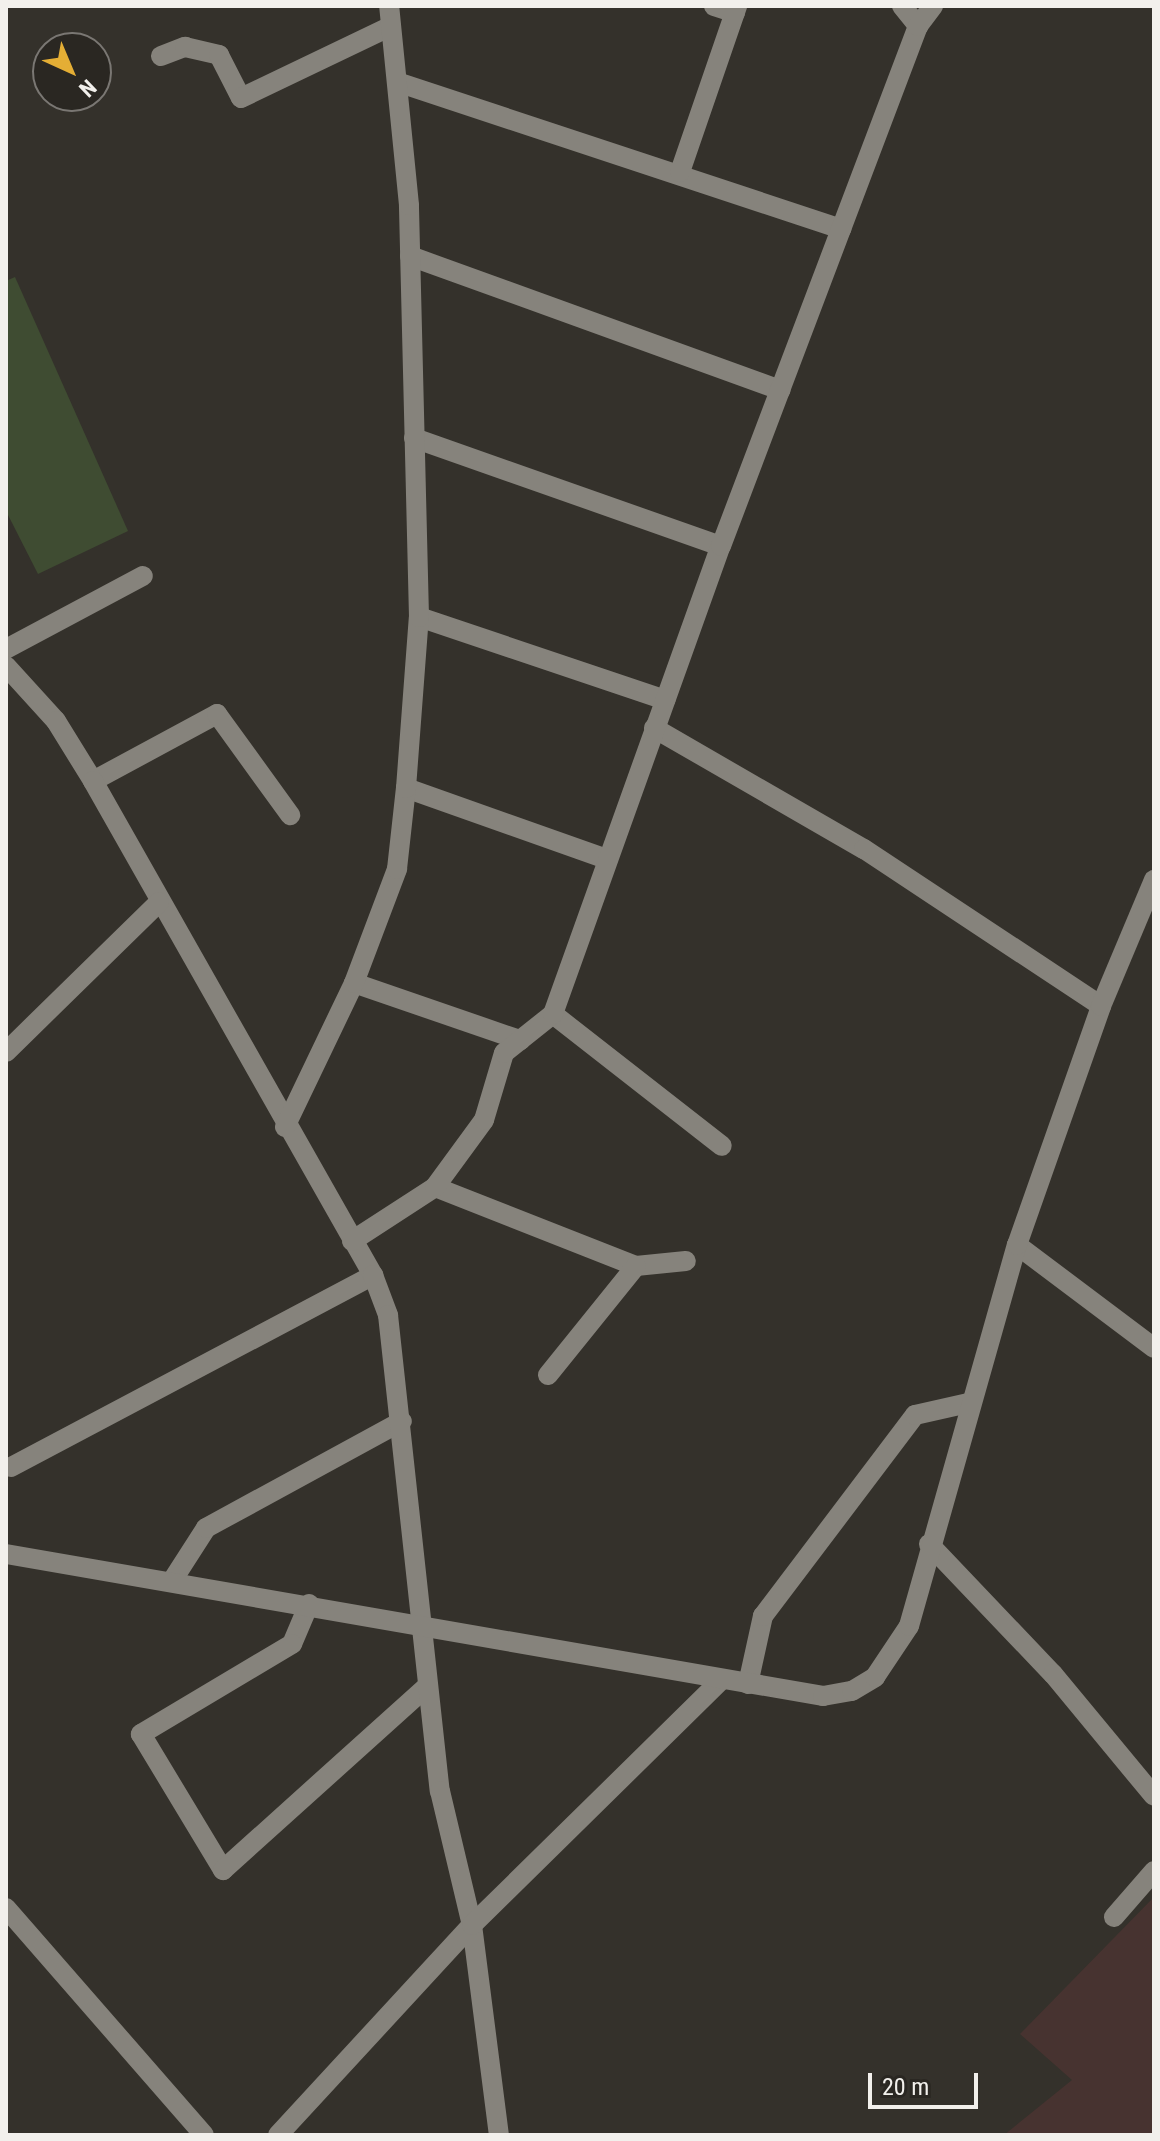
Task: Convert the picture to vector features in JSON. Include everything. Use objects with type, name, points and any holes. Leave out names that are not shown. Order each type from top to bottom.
[{"type":"street","points":[[680,172],[736,10],[714,6]]},
{"type":"street","points":[[902,6],[918,26]]},
{"type":"street","points":[[352,1241],[435,1187],[484,1120],[504,1053],[553,1014],[606,859],[721,546],[918,26],[933,6]]},
{"type":"street","points":[[161,56],[185,47],[219,55],[241,98],[390,16],[410,256],[419,617],[406,788],[397,869],[354,983],[285,1127]]},
{"type":"street","points":[[397,82],[680,172],[841,229]]},
{"type":"street","points":[[410,256],[781,390]]},
{"type":"street","points":[[414,438],[721,546]]},
{"type":"street","points":[[6,649],[143,576]]},
{"type":"street","points":[[419,617],[665,700]]},
{"type":"street","points":[[10,680],[56,721],[93,781],[285,1127],[373,1275],[388,1315],[402,1421],[426,1687],[440,1791],[472,1925],[499,2135]]},
{"type":"street","points":[[93,781],[217,714],[290,815]]},
{"type":"street","points":[[654,728],[864,849],[1101,1006]]},
{"type":"street","points":[[406,788],[606,859]]},
{"type":"street","points":[[6,1554],[309,1604],[748,1684],[823,1696],[852,1691],[875,1677],[909,1626],[929,1544],[1017,1245],[1101,1006],[1154,880]]},
{"type":"street","points":[[6,1052],[159,902]]},
{"type":"street","points":[[354,983],[520,1040]]},
{"type":"street","points":[[553,1014],[722,1146]]},
{"type":"street","points":[[435,1187],[636,1266],[686,1261]]},
{"type":"street","points":[[1017,1245],[1154,1348]]},
{"type":"street","points":[[548,1375],[636,1266]]},
{"type":"street","points":[[11,1467],[373,1275]]},
{"type":"street","points":[[748,1684],[763,1616],[915,1415],[972,1402]]},
{"type":"street","points":[[172,1581],[206,1528],[402,1421]]},
{"type":"street","points":[[929,1544],[1053,1674],[1154,1796]]},
{"type":"street","points":[[309,1604],[292,1644],[141,1734],[223,1870],[426,1687]]},
{"type":"street","points":[[278,2135],[472,1925],[722,1679]]},
{"type":"street","points":[[1114,1917],[1154,1871]]},
{"type":"street","points":[[6,1908],[204,2135]]},
{"type":"shaded area","points":[[1154,1897],[1154,2135],[1004,2135],[1072,2080],[1020,2034]]},
{"type":"green space","points":[[15,277],[128,531],[38,574],[6,511],[6,281]]}]
